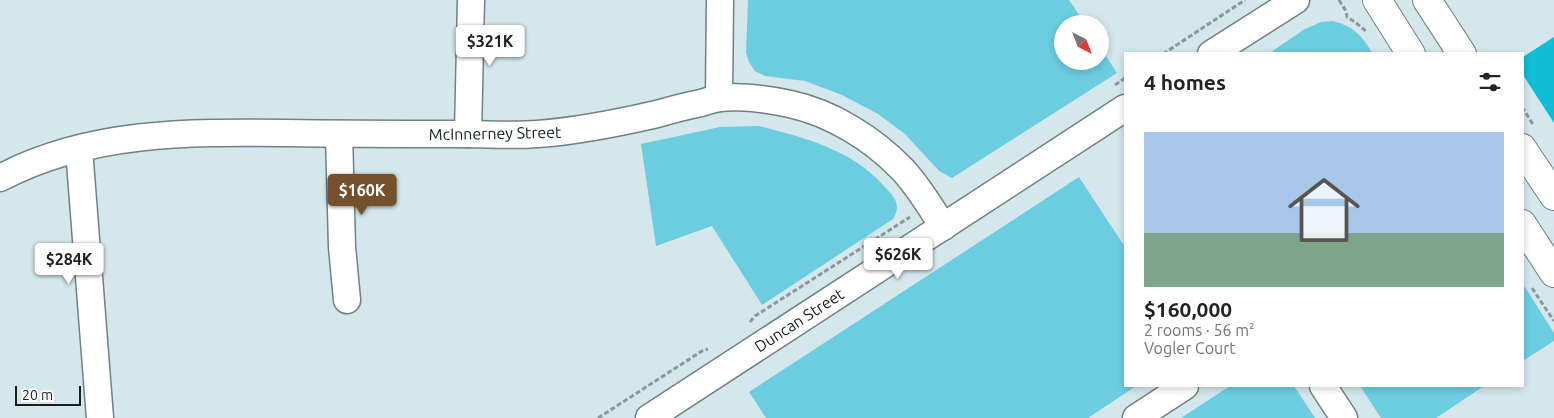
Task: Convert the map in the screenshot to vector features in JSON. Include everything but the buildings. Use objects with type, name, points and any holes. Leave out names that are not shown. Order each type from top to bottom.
[{"type":"main road","points":[[1377,0],[1410,52]]},
{"type":"main road","points":[[1427,0],[1461,52]]},
{"type":"main road","points":[[1524,151],[1554,196]]},
{"type":"main road","points":[[1524,227],[1554,273]]},
{"type":"street","points":[[468,134],[470,0]]},
{"type":"street","points":[[719,98],[720,0]]},
{"type":"street","points":[[1214,52],[1296,0]]},
{"type":"street","name":"McInnerney Street","points":[[0,178],[37,161],[79,149],[149,136],[192,133],[534,134],[584,129],[632,120],[719,98],[758,99],[793,105],[825,116],[855,132],[881,150],[904,171],[926,199],[943,227]]},
{"type":"street","name":"Duncan Street","points":[[649,418],[1124,109]]},
{"type":"street","points":[[339,134],[342,247],[347,300]]},
{"type":"street","points":[[79,149],[100,418]]},
{"type":"street","points":[[1136,418],[1183,387]]},
{"type":"street","points":[[1325,387],[1344,418]]},
{"type":"path","points":[[1166,52],[1245,0]]},
{"type":"path","points":[[1339,0],[1346,11],[1347,17],[1366,31],[1371,39]]},
{"type":"path","points":[[1528,281],[1554,321]]},
{"type":"shaded area","points":[[748,0],[1069,0],[1079,15],[1054,15],[1054,70],[1109,70],[1109,61],[1117,73],[952,178],[939,171],[905,134],[878,114],[842,95],[805,81],[765,76],[755,71],[746,53]]},
{"type":"shaded area","points":[[1333,21],[1347,26],[1357,33],[1372,52],[1271,52],[1305,29],[1321,22]]},
{"type":"shaded area","points":[[1554,37],[1554,123],[1524,77],[1524,56]]},
{"type":"shaded area","points":[[759,126],[793,135],[842,154],[871,173],[891,194],[897,205],[896,214],[893,219],[762,305],[712,226],[656,246],[641,144],[720,127]]},
{"type":"shaded area","points":[[1079,177],[1124,245],[1124,387],[1134,387],[1088,418],[766,418],[749,392]]},
{"type":"shaded area","points":[[1524,286],[1554,333],[1554,341],[1524,360]]},
{"type":"shaded area","points":[[1228,387],[1295,387],[1315,418],[1181,418]]},
{"type":"shaded area","points":[[1361,387],[1482,387],[1436,418],[1381,418]]}]
